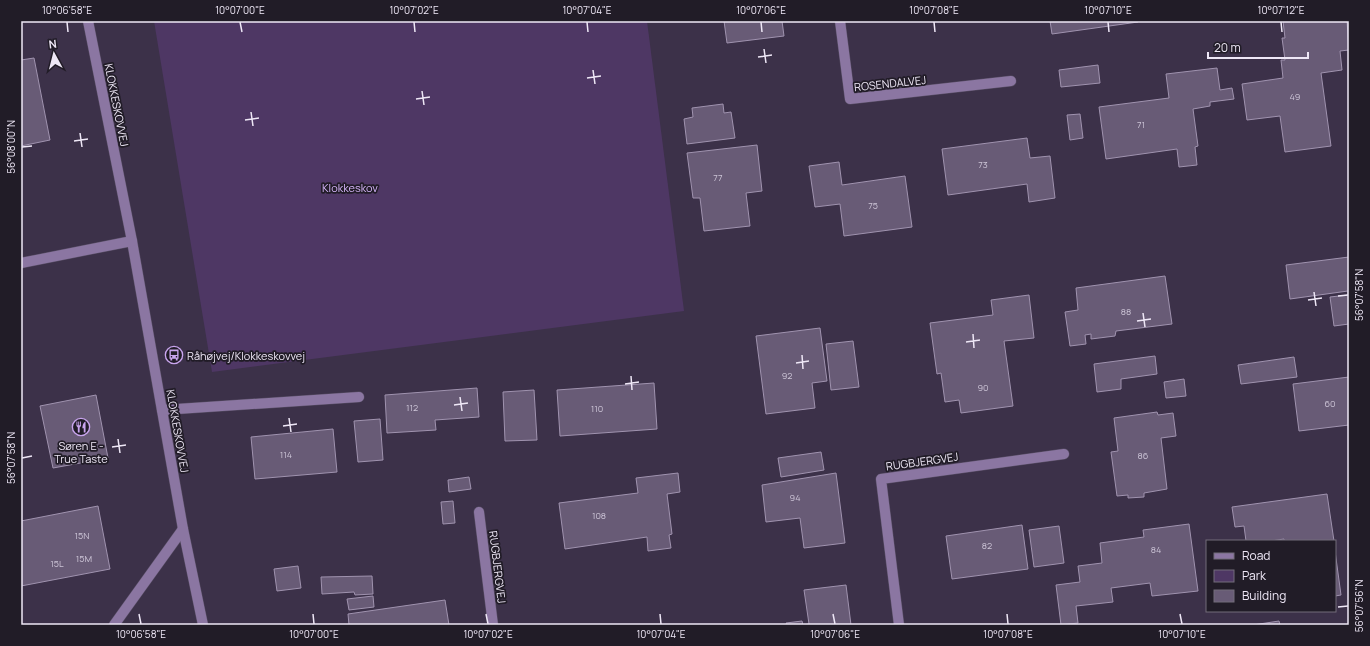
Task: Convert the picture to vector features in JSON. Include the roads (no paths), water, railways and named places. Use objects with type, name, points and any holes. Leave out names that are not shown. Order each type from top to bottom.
[{"type":"street","name":"KLOKKESKOVVEJ","points":[[88,21],[132,241],[183,529],[203,625]]},
{"type":"street","name":"ROSENDALVEJ","points":[[840,21],[850,99],[1011,81]]},
{"type":"street","points":[[21,263],[132,241]]},
{"type":"street","points":[[162,410],[359,397]]},
{"type":"street","name":"RUGBJERGVEJ","points":[[899,625],[881,479],[1064,454]]},
{"type":"street","name":"RUGBJERGVEJ","points":[[479,512],[494,625]]},
{"type":"street","points":[[114,625],[183,529]]},
{"type":"place","name":"Råhøjvej/Klokkeskovvej","points":[[174,355]]},
{"type":"place","name":"Søren E - True Taste","points":[[81,427]]},
{"type":"park label","name":"Klokkeskov","points":[[350,187]]}]
